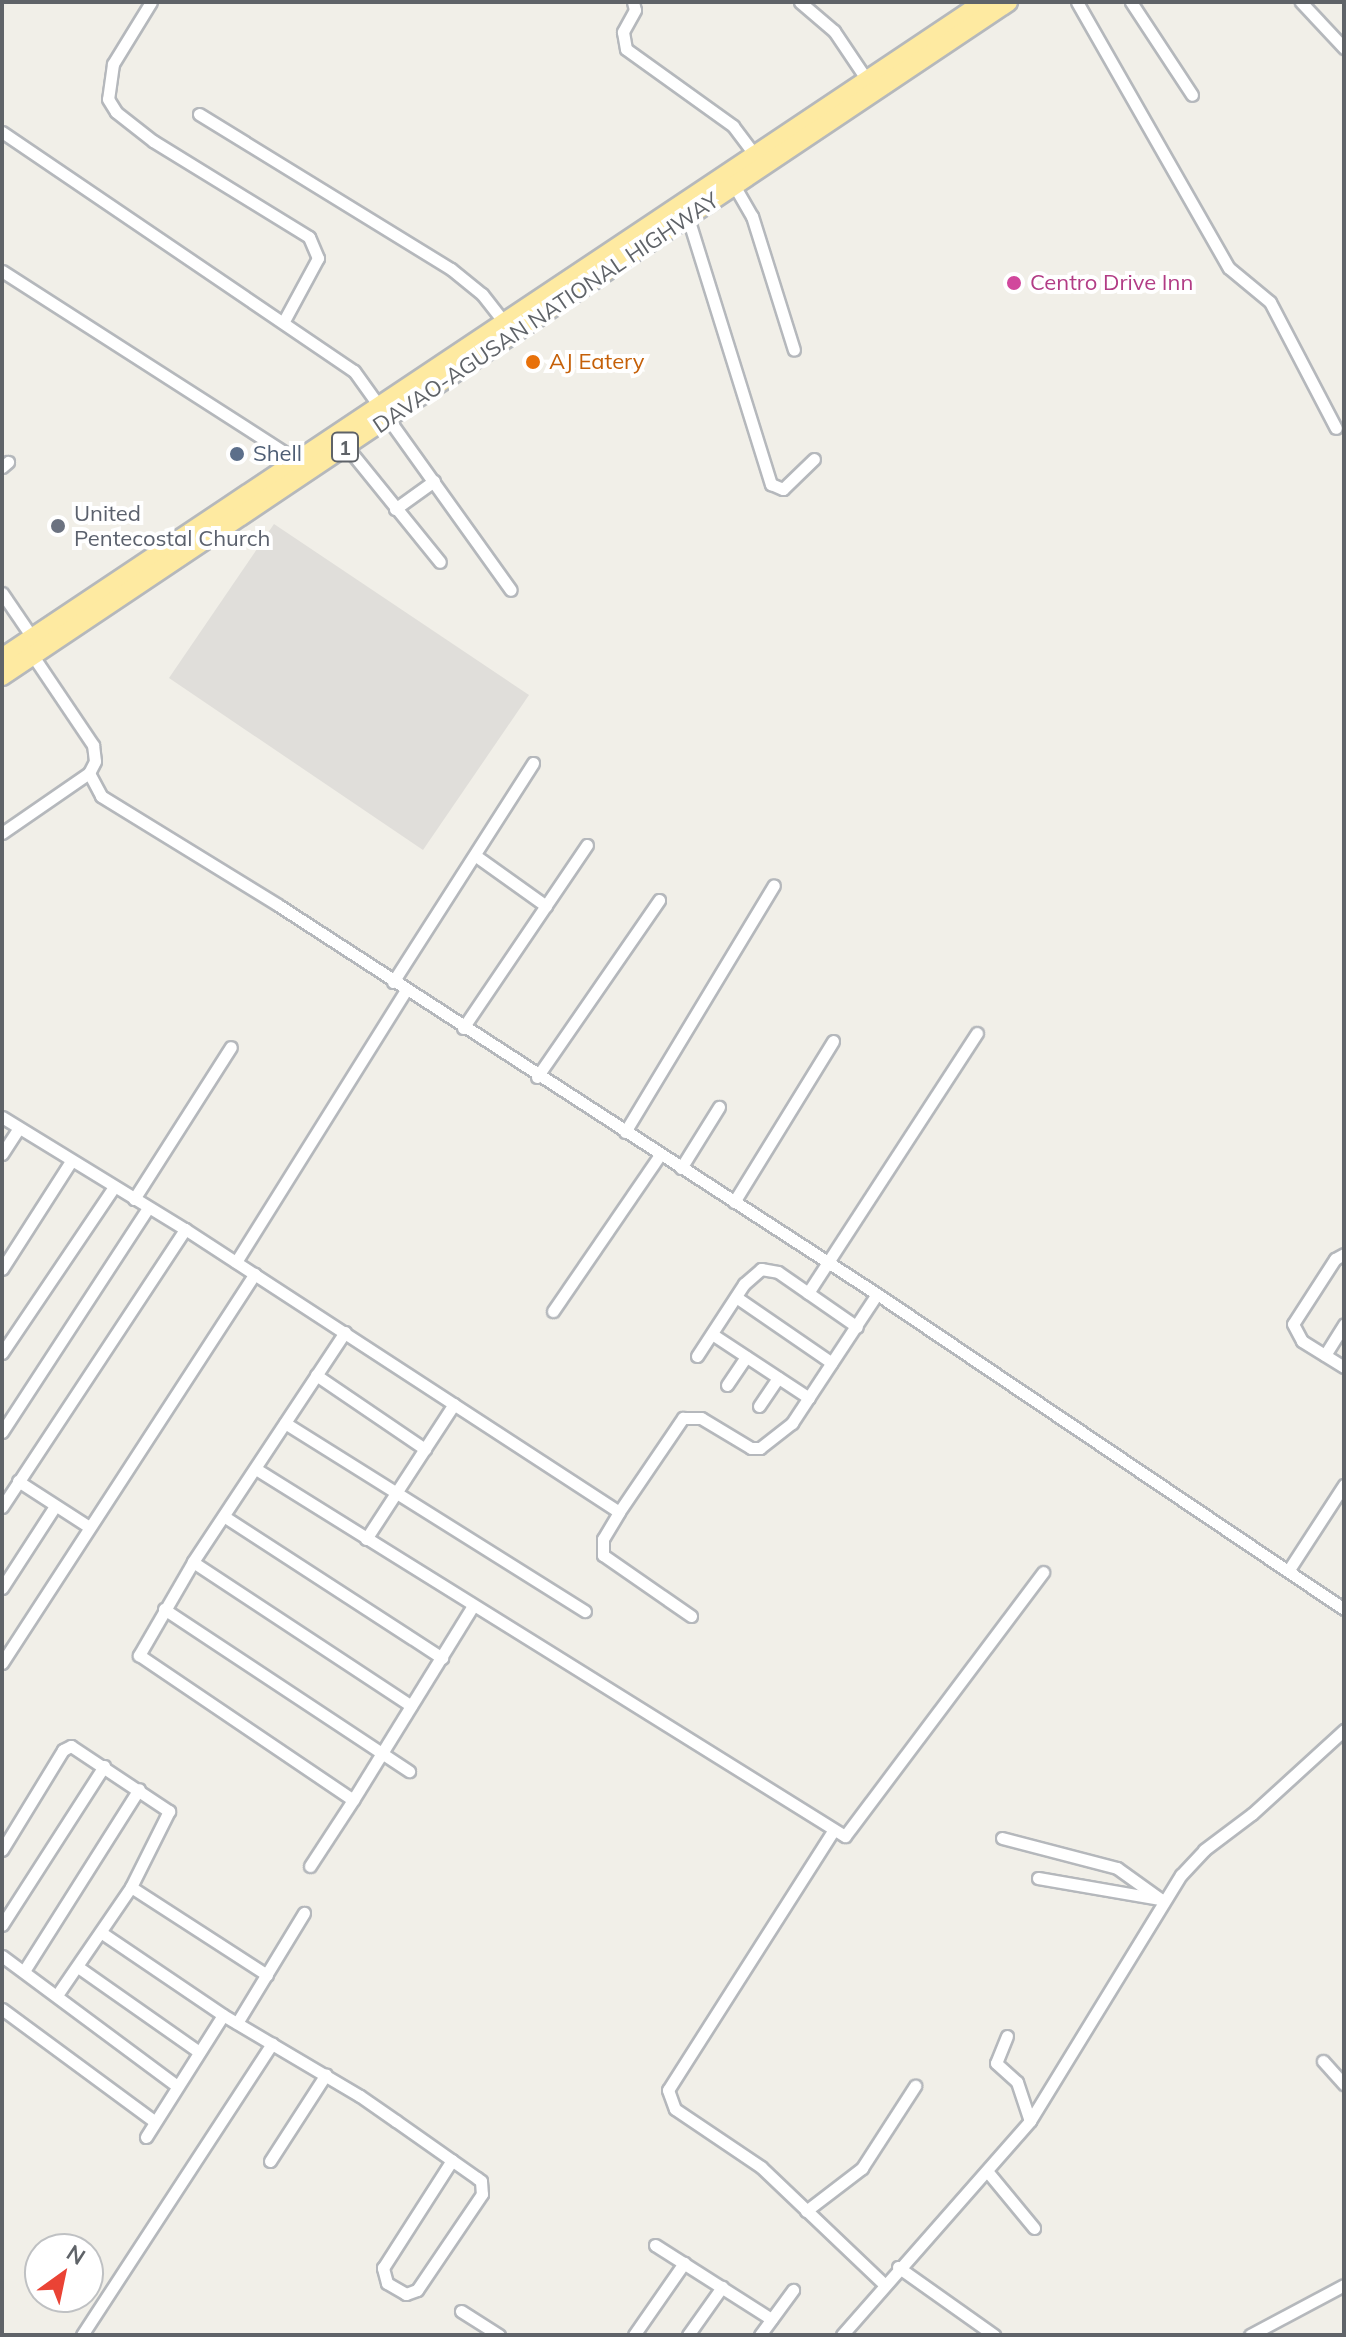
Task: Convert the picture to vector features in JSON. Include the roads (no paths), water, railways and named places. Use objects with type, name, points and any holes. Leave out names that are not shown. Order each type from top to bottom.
[{"type":"highway","name":"DAVAO-AGUSAN NATIONAL HIGHWAY","points":[[871,86],[984,2]]},
{"type":"highway","name":"DAVAO-AGUSAN NATIONAL HIGHWAY","points":[[2,658],[30,645],[303,466],[871,86],[1008,2]]},
{"type":"highway","name":"DAVAO-AGUSAN NATIONAL HIGHWAY","points":[[303,466],[346,446],[384,411],[504,322],[546,303],[735,187],[759,161]]},
{"type":"highway","name":"DAVAO-AGUSAN NATIONAL HIGHWAY","points":[[2,676],[30,645]]},
{"type":"street","points":[[151,2],[113,64],[108,99],[153,141],[309,237],[318,258],[284,321]]},
{"type":"street","points":[[633,2],[635,10],[623,32],[626,49],[733,126],[759,161]]},
{"type":"street","points":[[800,2],[834,31],[871,86]]},
{"type":"street","points":[[1077,2],[1229,268],[1270,302],[1336,428]]},
{"type":"street","points":[[1131,2],[1192,95]]},
{"type":"street","points":[[1301,2],[1344,48]]},
{"type":"street","points":[[199,114],[451,269],[482,294],[504,322]]},
{"type":"street","points":[[2,132],[354,371],[511,590]]},
{"type":"street","points":[[735,187],[760,238],[794,350]]},
{"type":"street","points":[[688,218],[771,484],[783,489],[814,459]]},
{"type":"street","points":[[2,271],[303,466]]},
{"type":"street","points":[[346,446],[440,562]]},
{"type":"street","points":[[395,509],[434,481]]},
{"type":"street","points":[[2,593],[30,645],[93,745],[95,761],[89,773],[2,833]]},
{"type":"street","points":[[393,982],[533,763]]},
{"type":"street","points":[[89,773],[101,796],[877,1294],[1290,1568],[1344,1609]]},
{"type":"street","points":[[463,1028],[587,845]]},
{"type":"street","points":[[476,856],[546,906]]},
{"type":"street","points":[[625,1132],[774,885]]},
{"type":"street","points":[[537,1077],[659,900]]},
{"type":"street","points":[[236,1262],[406,990]]},
{"type":"street","points":[[808,1293],[977,1033]]},
{"type":"street","points":[[734,1202],[833,1041]]},
{"type":"street","points":[[134,1199],[231,1047]]},
{"type":"street","points":[[681,1168],[719,1107]]},
{"type":"street","points":[[2,1117],[185,1229],[619,1512]]},
{"type":"street","points":[[2,1154],[19,1128]]},
{"type":"street","points":[[553,1311],[660,1155]]},
{"type":"street","points":[[2,1269],[71,1161]]},
{"type":"street","points":[[2,1353],[114,1187]]},
{"type":"street","points":[[2,1432],[148,1208]]},
{"type":"street","points":[[2,1507],[185,1229]]},
{"type":"street","points":[[1344,1254],[1335,1259],[1293,1324],[1295,1335],[1344,1367]]},
{"type":"street","points":[[697,1356],[736,1297],[761,1269],[778,1272],[857,1327]]},
{"type":"street","points":[[2,1663],[255,1274]]},
{"type":"street","points":[[691,1616],[603,1555],[603,1539],[683,1418],[701,1418],[751,1448],[760,1448],[792,1423],[877,1294]]},
{"type":"street","points":[[736,1297],[832,1363]]},
{"type":"street","points":[[1325,1355],[1344,1325]]},
{"type":"street","points":[[345,1332],[193,1562],[139,1650],[143,1661],[353,1800]]},
{"type":"street","points":[[712,1334],[809,1398]]},
{"type":"street","points":[[727,1385],[746,1357]]},
{"type":"street","points":[[316,1375],[425,1449]]},
{"type":"street","points":[[759,1406],[778,1378]]},
{"type":"street","points":[[366,1539],[454,1404]]},
{"type":"street","points":[[285,1423],[585,1611]]},
{"type":"street","points":[[256,1469],[845,1836],[852,1833],[1043,1572]]},
{"type":"street","points":[[2,1483],[16,1486],[89,1527]]},
{"type":"street","points":[[1290,1568],[1344,1485]]},
{"type":"street","points":[[2,1588],[55,1506]]},
{"type":"street","points":[[225,1517],[442,1658]]},
{"type":"street","points":[[193,1562],[411,1706]]},
{"type":"street","points":[[310,1866],[473,1606]]},
{"type":"street","points":[[164,1609],[409,1771]]},
{"type":"street","points":[[842,2335],[898,2267],[1030,2121],[1162,1900],[1204,1850],[1264,1804],[1344,1730]]},
{"type":"street","points":[[2,1850],[63,1750],[77,1748],[166,1807],[170,1816],[102,1933],[57,1995]]},
{"type":"street","points":[[2,1925],[104,1766]]},
{"type":"street","points":[[24,1971],[139,1789]]},
{"type":"street","points":[[833,1831],[668,2090],[675,2109],[761,2167],[884,2284]]},
{"type":"street","points":[[1002,1838],[1117,1868],[1162,1900]]},
{"type":"street","points":[[1038,1878],[1162,1900]]},
{"type":"street","points":[[131,1887],[267,1975]]},
{"type":"street","points":[[237,2023],[304,1913]]},
{"type":"street","points":[[102,1933],[223,2015],[326,2074],[452,2160],[481,2181],[483,2190],[417,2290],[406,2294],[387,2283],[383,2268],[452,2160]]},
{"type":"street","points":[[2,1956],[177,2086]]},
{"type":"street","points":[[78,1967],[199,2052]]},
{"type":"street","points":[[2,2009],[155,2122]]},
{"type":"street","points":[[146,2137],[223,2015]]},
{"type":"street","points":[[1007,2036],[996,2063],[1017,2082],[1030,2121]]},
{"type":"street","points":[[82,2335],[272,2044]]},
{"type":"street","points":[[1323,2061],[1344,2084]]},
{"type":"street","points":[[270,2161],[326,2074]]},
{"type":"street","points":[[806,2211],[862,2168],[915,2086]]},
{"type":"street","points":[[987,2171],[1034,2228]]},
{"type":"street","points":[[655,2245],[771,2319]]},
{"type":"street","points":[[634,2335],[684,2263]]},
{"type":"street","points":[[898,2267],[994,2335]]},
{"type":"street","points":[[1250,2335],[1344,2285]]},
{"type":"street","points":[[688,2335],[722,2287]]},
{"type":"street","points":[[760,2335],[793,2290]]},
{"type":"street","points":[[461,2311],[499,2335]]},
{"type":"place","name":"Centro Drive Inn","points":[[1014,283]]},
{"type":"place","name":"AJ Eatery","points":[[533,362]]},
{"type":"place","name":"Shell","points":[[237,454]]},
{"type":"place","name":"United Pentecostal Church","points":[[58,526]]}]
